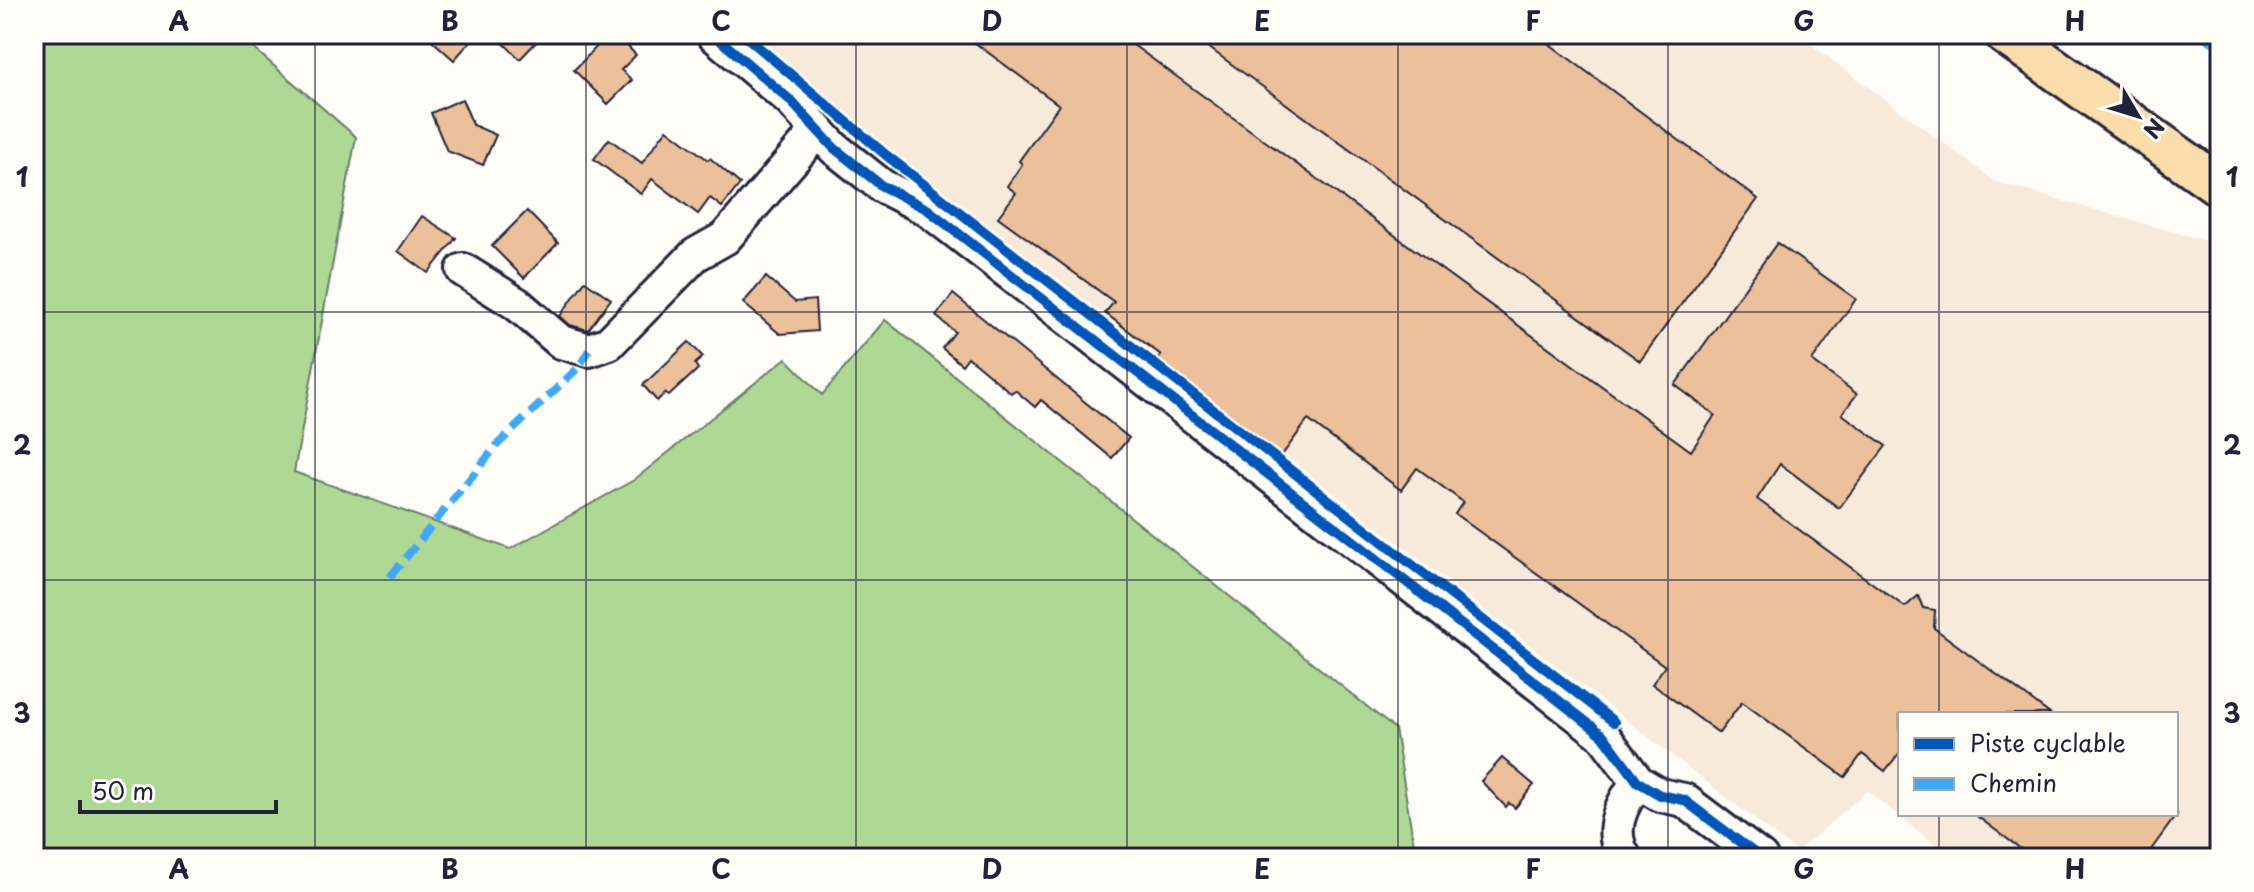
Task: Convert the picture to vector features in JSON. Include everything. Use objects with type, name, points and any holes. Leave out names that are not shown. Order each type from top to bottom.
[{"type":"main road","points":[[2005,34],[2220,186]]},
{"type":"street","points":[[713,34],[790,100],[862,170],[939,218],[1603,735],[1638,782],[1660,795],[1684,800],[1761,858]]},
{"type":"street","points":[[463,270],[517,304],[561,342],[589,350],[609,343],[695,255],[725,238],[818,130]]},
{"type":"street","points":[[1625,858],[1617,847],[1617,825],[1621,808],[1638,782]]},
{"type":"shaded area","points":[[755,34],[1797,34],[1996,182],[2220,245],[2220,855],[2217,858],[1952,858],[1899,816],[2178,816],[2178,712],[1898,712],[1898,815],[1867,791],[1797,852],[835,106]]},
{"type":"green space","points":[[34,34],[237,34],[356,137],[294,472],[510,549],[634,480],[786,358],[822,395],[885,320],[1395,729],[1416,858],[34,858]]},
{"type":"building","points":[[425,34],[477,34],[454,60]]},
{"type":"building","points":[[494,34],[544,34],[520,59]]},
{"type":"building","points":[[609,34],[616,34],[636,55],[621,70],[632,80],[608,104],[574,70]]},
{"type":"building","points":[[963,34],[1118,34],[1691,451],[1715,415],[1675,385],[1777,243],[1856,299],[1812,361],[1857,394],[1842,414],[1886,446],[1839,508],[1780,464],[1757,499],[1905,607],[1918,596],[1923,608],[1935,610],[1934,628],[2047,712],[1898,712],[1898,755],[1885,771],[1862,754],[1845,777],[1742,702],[1719,733],[1652,684],[1665,666],[1455,514],[1463,502],[1417,468],[1401,490],[1308,420],[1279,459],[1156,363],[1161,355],[1105,313],[1114,302],[998,217],[1016,193],[1007,186],[1022,164],[1019,161],[1059,105]]},
{"type":"building","points":[[1190,34],[1536,34],[1758,199],[1640,361]]},
{"type":"building","points":[[462,99],[473,125],[496,135],[483,165],[447,151],[431,113]]},
{"type":"building","points":[[667,129],[708,160],[710,158],[740,184],[722,207],[710,198],[698,214],[652,179],[641,194],[594,159],[609,139],[642,163]]},
{"type":"building","points":[[527,211],[558,243],[524,278],[492,246]]},
{"type":"building","points":[[422,216],[456,238],[428,273],[398,251]]},
{"type":"building","points":[[766,277],[795,302],[815,300],[817,331],[780,334],[743,303]]},
{"type":"building","points":[[585,281],[611,299],[588,330],[570,325],[560,316]]},
{"type":"building","points":[[953,294],[1129,438],[1112,458],[1041,400],[1035,407],[1015,390],[1011,393],[968,357],[962,365],[942,348],[955,332],[936,316]]},
{"type":"building","points":[[689,342],[703,357],[695,364],[698,369],[669,396],[665,393],[657,401],[643,385]]},
{"type":"building","points":[[1502,758],[1534,785],[1515,808],[1509,803],[1506,807],[1481,781]]},
{"type":"building","points":[[1977,816],[2176,816],[2145,858],[2033,858]]},
{"type":"marked path","points":[[2200,34],[2220,47]]},
{"type":"marked path","points":[[390,577],[498,444],[579,367],[589,350]]},
{"type":"cycle path","points":[[713,34],[790,100],[834,148],[882,186],[927,209],[1603,735],[1638,782],[1660,795],[1684,800],[1761,858]]},
{"type":"cycle path","points":[[743,34],[886,155],[1614,722]]}]
